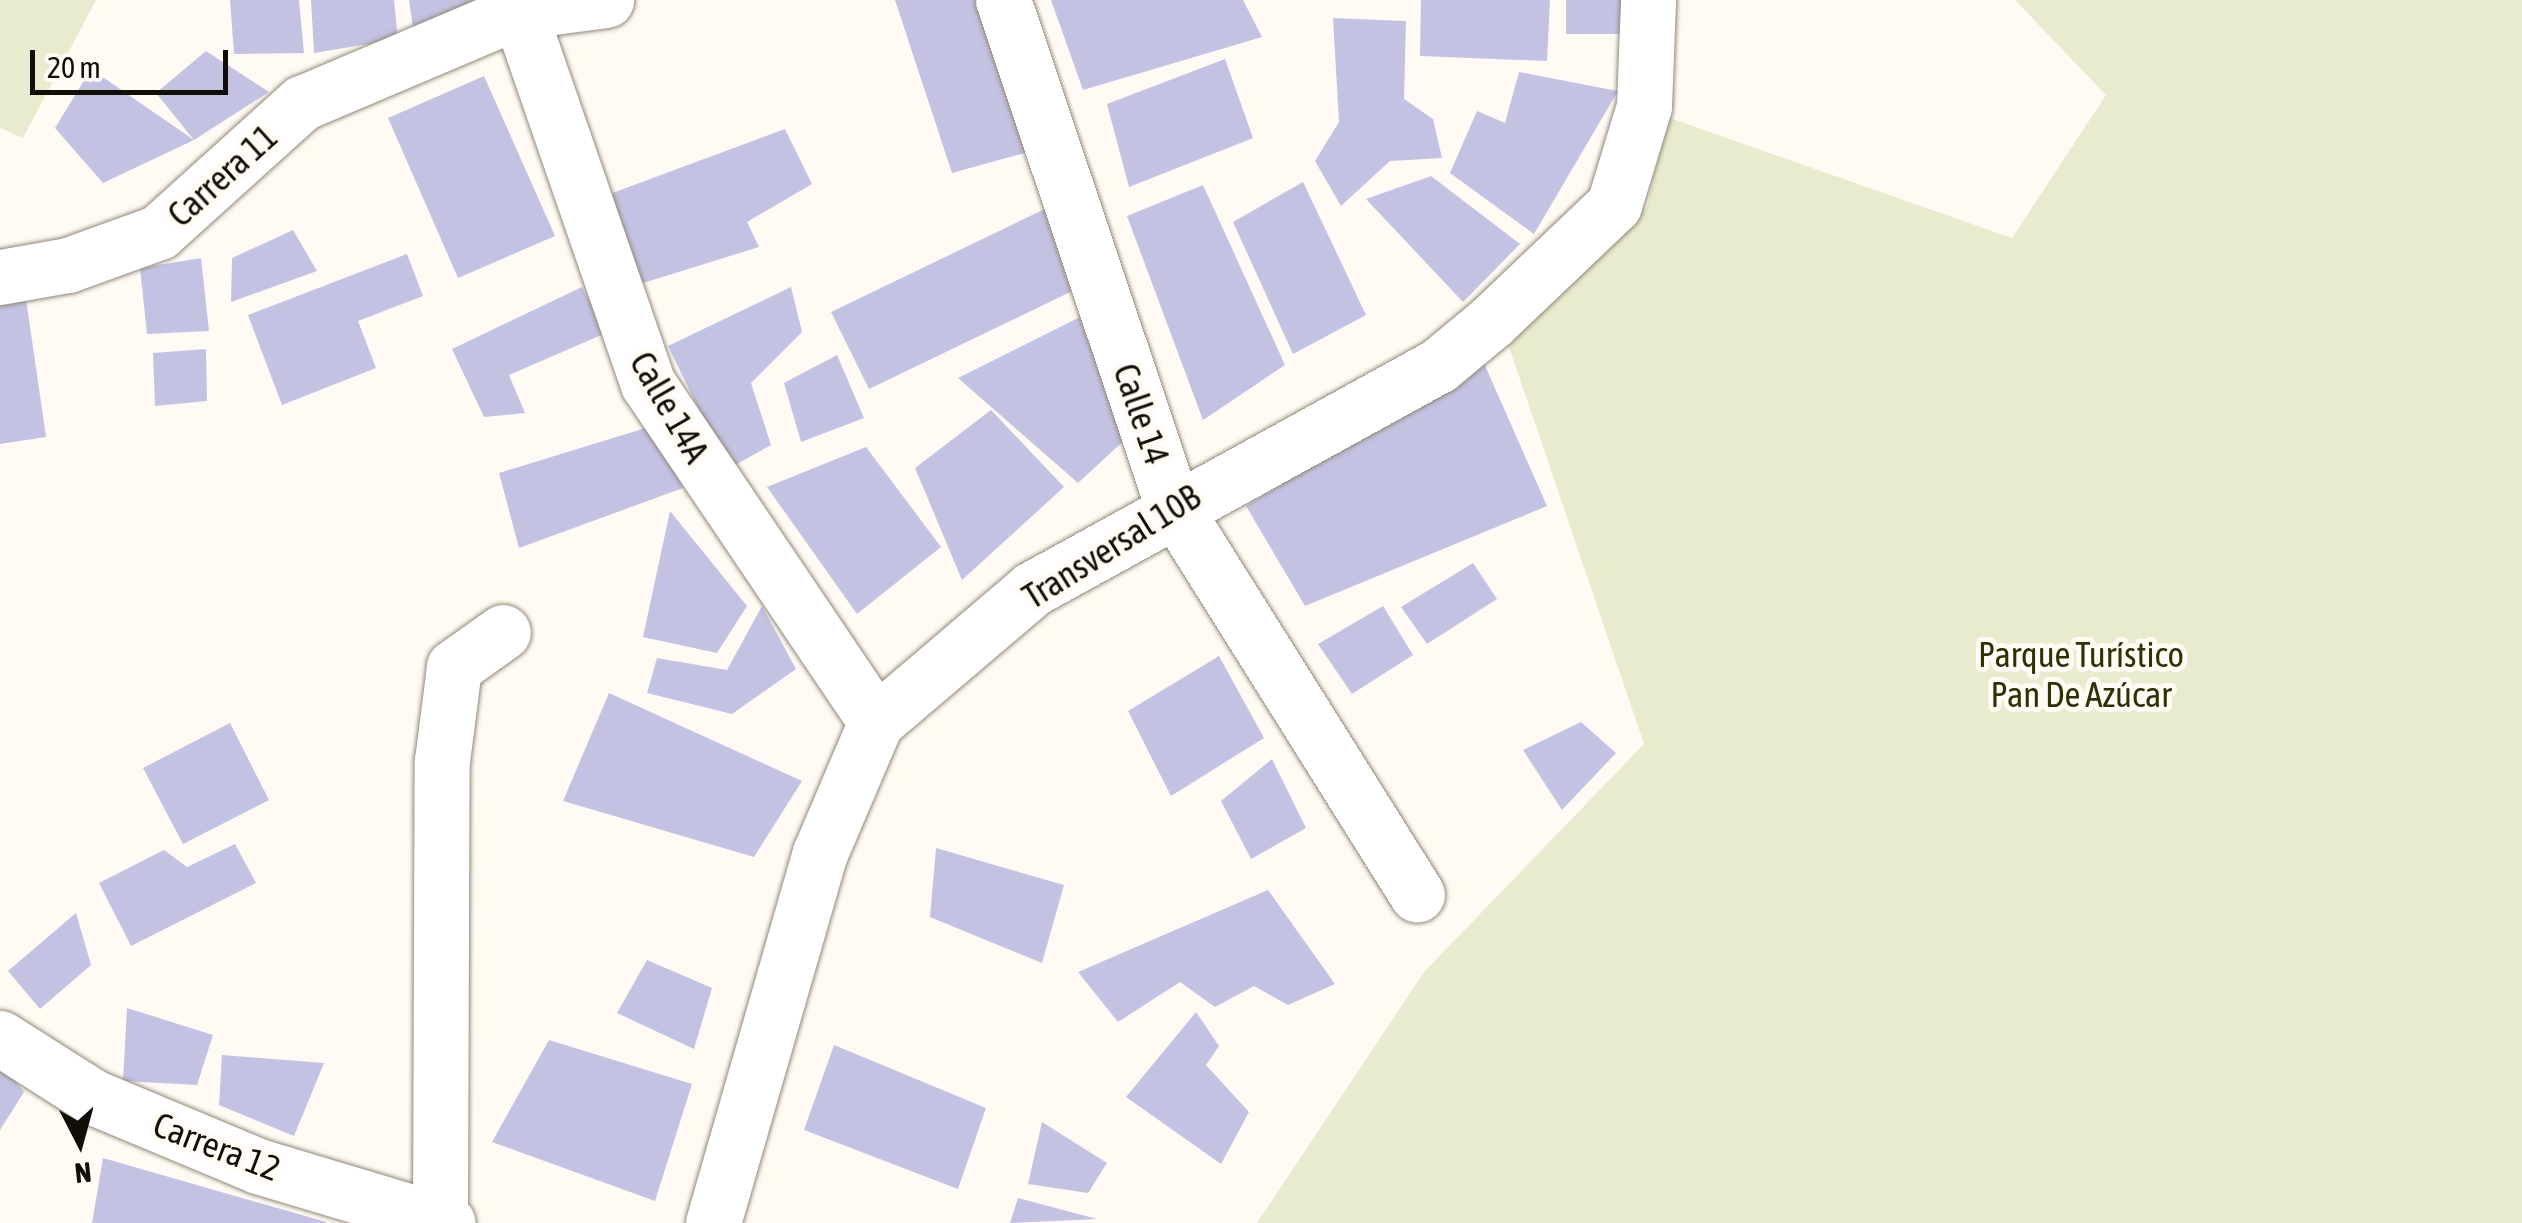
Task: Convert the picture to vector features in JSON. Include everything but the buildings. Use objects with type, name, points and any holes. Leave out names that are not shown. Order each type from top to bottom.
[{"type":"street","name":"Carrera 11","points":[[0,277],[68,266],[159,232],[302,104],[515,6],[606,0]]},
{"type":"street","name":"Calle 14","points":[[1003,0],[1172,504],[1417,895]]},
{"type":"street","name":"Transversal 10B","points":[[713,1223],[820,853],[876,722],[1032,589],[1172,504],[1438,366],[1614,204],[1644,106],[1648,0]]},
{"type":"street","name":"Calle 14A","points":[[515,6],[648,384],[876,722]]},
{"type":"street","points":[[440,1222],[442,761],[454,667],[503,632]]},
{"type":"street","name":"Carrera 12","points":[[0,1038],[93,1097],[240,1158],[448,1223]]},
{"type":"green space","points":[[0,0],[96,0],[23,138],[0,128]]},
{"type":"green space","name":"Parque Turístico Pan De Azúcar","points":[[2015,0],[2522,0],[2522,1223],[1257,1223],[1424,972],[1644,744],[1503,329],[1647,207],[1667,117],[2012,238],[2106,95]]}]
